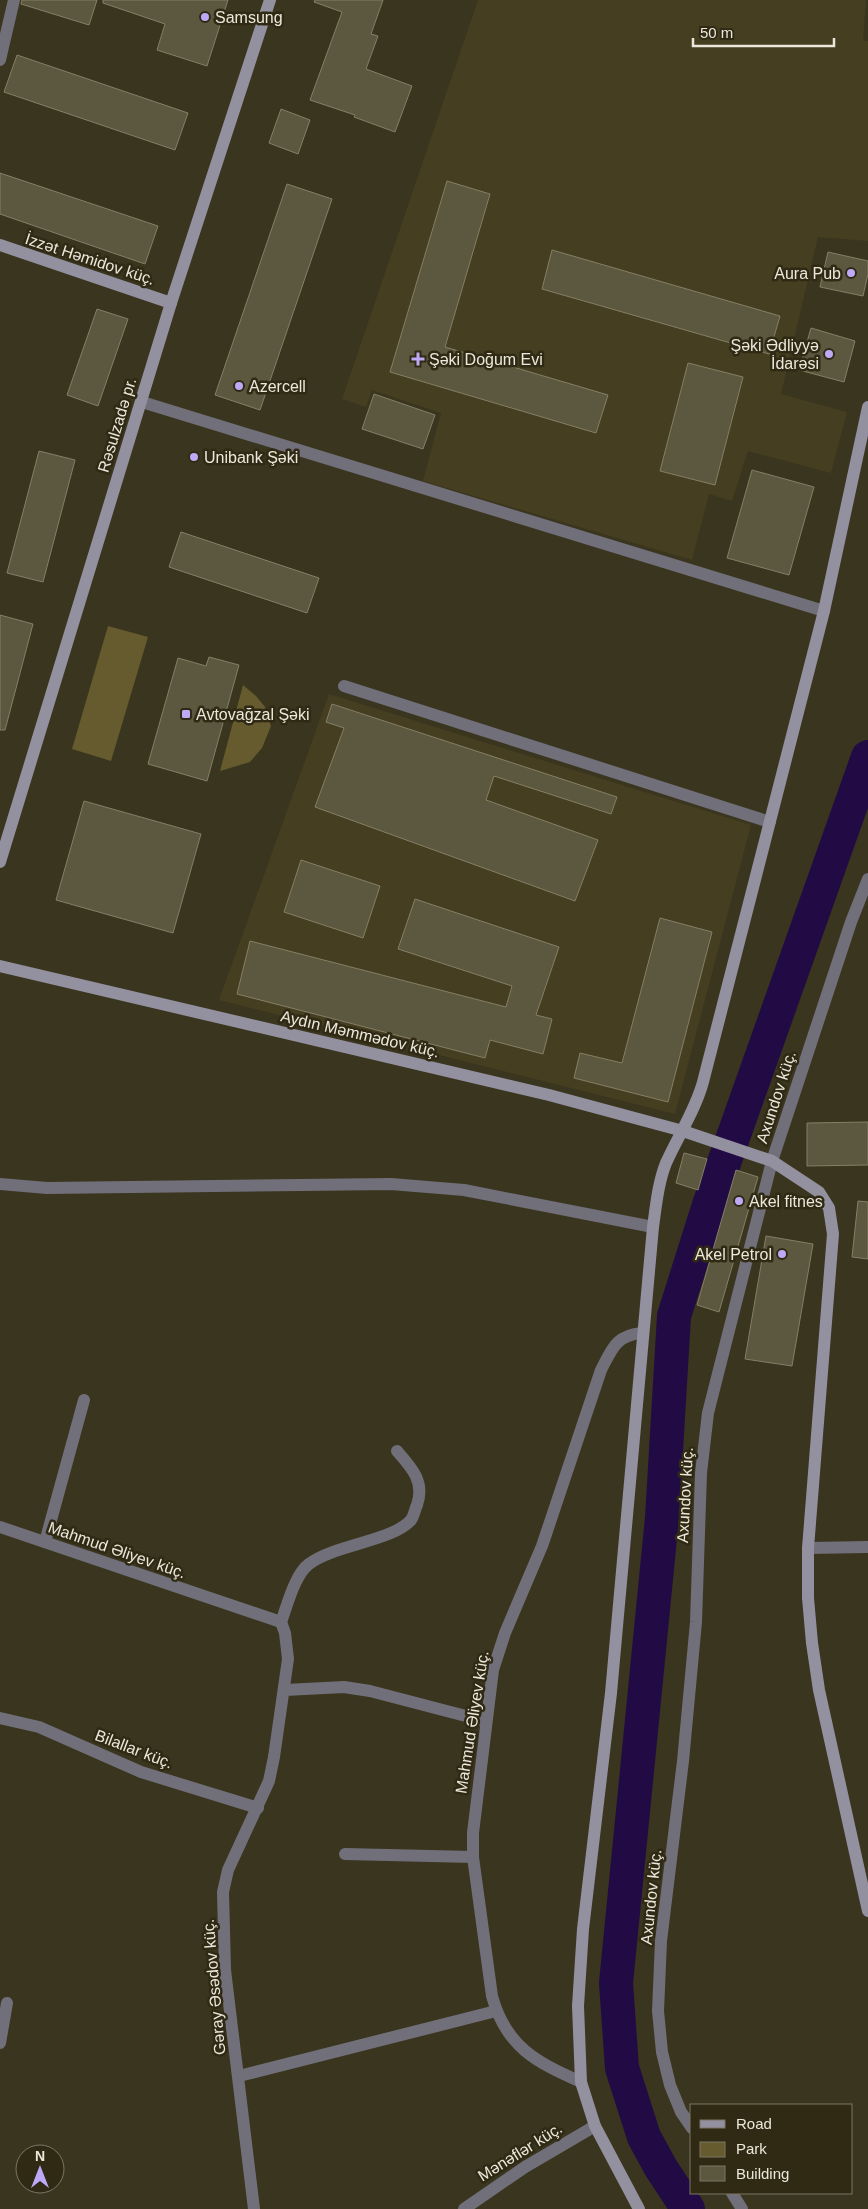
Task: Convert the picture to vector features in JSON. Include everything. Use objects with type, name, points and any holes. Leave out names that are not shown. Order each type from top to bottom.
[{"type":"street","points":[[0,60],[14,0]]},
{"type":"street","name":"Rəsulzadə pr.","points":[[0,862],[171,302],[270,0]]},
{"type":"street","name":"İzzət Həmidov küç.","points":[[0,245],[171,302]]},
{"type":"street","points":[[142,402],[824,611]]},
{"type":"street","points":[[639,2209],[595,2126],[581,2082],[578,2006],[583,1929],[612,1684],[653,1227],[661,1180],[666,1163],[683,1131],[703,1082],[824,611],[868,407]]},
{"type":"street","points":[[344,686],[770,822]]},
{"type":"street","name":"Axundov küç.","points":[[690,2125],[681,2112],[670,2085],[662,2052],[658,2011],[661,1941],[683,1761],[696,1622],[701,1473],[708,1413],[772,1161],[851,922],[868,879]]},
{"type":"street","name":"Aydın Məmmədov küç.","points":[[0,966],[549,1095],[683,1131],[772,1161],[819,1192],[829,1208],[833,1234],[808,1548],[810,1616],[819,1690],[868,1911]]},
{"type":"street","points":[[0,1184],[47,1188],[391,1184],[429,1186],[464,1190],[653,1227]]},
{"type":"street","name":"Mahmud Əliyev küç.","points":[[581,2082],[543,2064],[527,2052],[509,2036],[496,2011],[474,1875],[473,1833],[485,1722],[498,1650],[542,1546],[601,1370],[614,1346],[628,1334],[642,1334]]},
{"type":"street","points":[[45,1542],[84,1400]]},
{"type":"street","points":[[281,1622],[299,1576],[308,1564],[329,1553],[395,1531],[411,1520],[420,1497],[419,1481],[413,1469],[397,1452]]},
{"type":"street","name":"Mahmud Əliyev küç.","points":[[0,1527],[281,1622]]},
{"type":"street","points":[[808,1548],[868,1547]]},
{"type":"street","name":"Gəray Əsədov küç.","points":[[254,2209],[225,1970],[223,1892],[234,1856],[269,1781],[285,1690],[288,1660],[285,1633],[281,1622]]},
{"type":"street","points":[[285,1690],[344,1688],[370,1691],[485,1722]]},
{"type":"street","name":"Bilallar küç.","points":[[0,1718],[38,1728],[141,1772],[258,1808]]},
{"type":"street","points":[[345,1854],[473,1858]]},
{"type":"street","points":[[0,2043],[7,2003]]},
{"type":"street","points":[[239,2076],[496,2011]]},
{"type":"street","name":"Mənəflər küç.","points":[[464,2209],[525,2167],[595,2126]]},
{"type":"street","points":[[733,2194],[742,2209]]},
{"type":"shaded area","points":[[478,0],[866,0],[863,41],[868,41],[868,241],[818,237],[781,394],[847,412],[831,473],[748,451],[732,501],[709,494],[692,560],[423,481],[441,413],[372,390],[366,407],[342,399]]},
{"type":"shaded area","points":[[329,694],[751,825],[675,1114],[219,1000]]},
{"type":"green space","points":[[108,626],[148,637],[111,761],[72,749]]},
{"type":"green space","points":[[243,685],[265,707],[271,726],[262,748],[250,762],[220,771]]},
{"type":"building","points":[[22,0],[97,0],[89,25],[21,4]]},
{"type":"building","points":[[103,0],[228,0],[207,66],[157,50],[165,24],[103,3]]},
{"type":"building","points":[[315,0],[383,0],[371,34],[378,36],[366,69],[412,86],[395,132],[354,117],[355,115],[310,100],[342,12],[314,2]]},
{"type":"building","points":[[17,55],[188,113],[175,150],[4,92]]},
{"type":"building","points":[[281,109],[310,120],[298,154],[269,143]]},
{"type":"building","points":[[0,173],[158,226],[145,264],[0,214]]},
{"type":"building","points":[[447,181],[490,194],[445,347],[608,395],[596,433],[390,372]]},
{"type":"building","points":[[287,184],[332,199],[260,410],[215,395]]},
{"type":"building","points":[[552,250],[780,316],[769,354],[542,289]]},
{"type":"building","points":[[828,252],[868,261],[868,274],[863,296],[820,287]]},
{"type":"building","points":[[97,309],[128,319],[98,406],[67,395]]},
{"type":"building","points":[[811,328],[855,341],[844,382],[799,370]]},
{"type":"building","points":[[688,363],[743,377],[715,485],[660,471]]},
{"type":"building","points":[[374,394],[435,415],[423,449],[362,429]]},
{"type":"building","points":[[39,451],[75,460],[43,582],[7,573]]},
{"type":"building","points":[[752,470],[814,487],[789,575],[727,558]]},
{"type":"building","points":[[181,532],[319,578],[307,613],[169,567]]},
{"type":"building","points":[[0,615],[33,624],[5,730],[0,730]]},
{"type":"building","points":[[209,657],[239,665],[207,781],[148,764],[178,658],[206,666]]},
{"type":"building","points":[[332,704],[617,797],[611,814],[494,776],[486,800],[598,840],[575,901],[315,807],[344,728],[326,722]]},
{"type":"building","points":[[84,801],[201,834],[173,933],[56,900]]},
{"type":"building","points":[[301,860],[380,886],[363,938],[284,912]]},
{"type":"building","points":[[415,899],[559,947],[536,1015],[552,1019],[543,1054],[490,1040],[485,1058],[237,994],[250,941],[506,1007],[512,986],[398,949]]},
{"type":"building","points":[[660,918],[712,932],[668,1102],[574,1078],[580,1053],[622,1063]]},
{"type":"building","points":[[868,1122],[868,1165],[807,1166],[807,1123]]},
{"type":"building","points":[[684,1153],[707,1159],[698,1190],[676,1183]]},
{"type":"building","points":[[736,1170],[758,1177],[719,1312],[697,1305]]},
{"type":"building","points":[[858,1201],[868,1202],[868,1259],[852,1257]]},
{"type":"building","points":[[766,1236],[813,1244],[792,1366],[745,1359]]},
{"type":"waterway","points":[[688,2209],[661,2168],[644,2137],[622,2068],[616,1983],[662,1518],[674,1316],[709,1205],[868,757]]},
{"type":"place","name":"Samsung","points":[[205,17]]},
{"type":"place","name":"Aura Pub","points":[[851,273]]},
{"type":"place","name":"Şəki Ədliyyə İdarəsi","points":[[829,354]]},
{"type":"place","name":"Şəki Doğum Evi","points":[[418,359]]},
{"type":"place","name":"Azercell","points":[[239,386]]},
{"type":"place","name":"Unibank Şəki","points":[[194,457]]},
{"type":"place","name":"Avtovağzal Şəki","points":[[186,714]]},
{"type":"place","name":"Akel fitnes","points":[[739,1201]]},
{"type":"place","name":"Akel Petrol","points":[[782,1254]]}]
